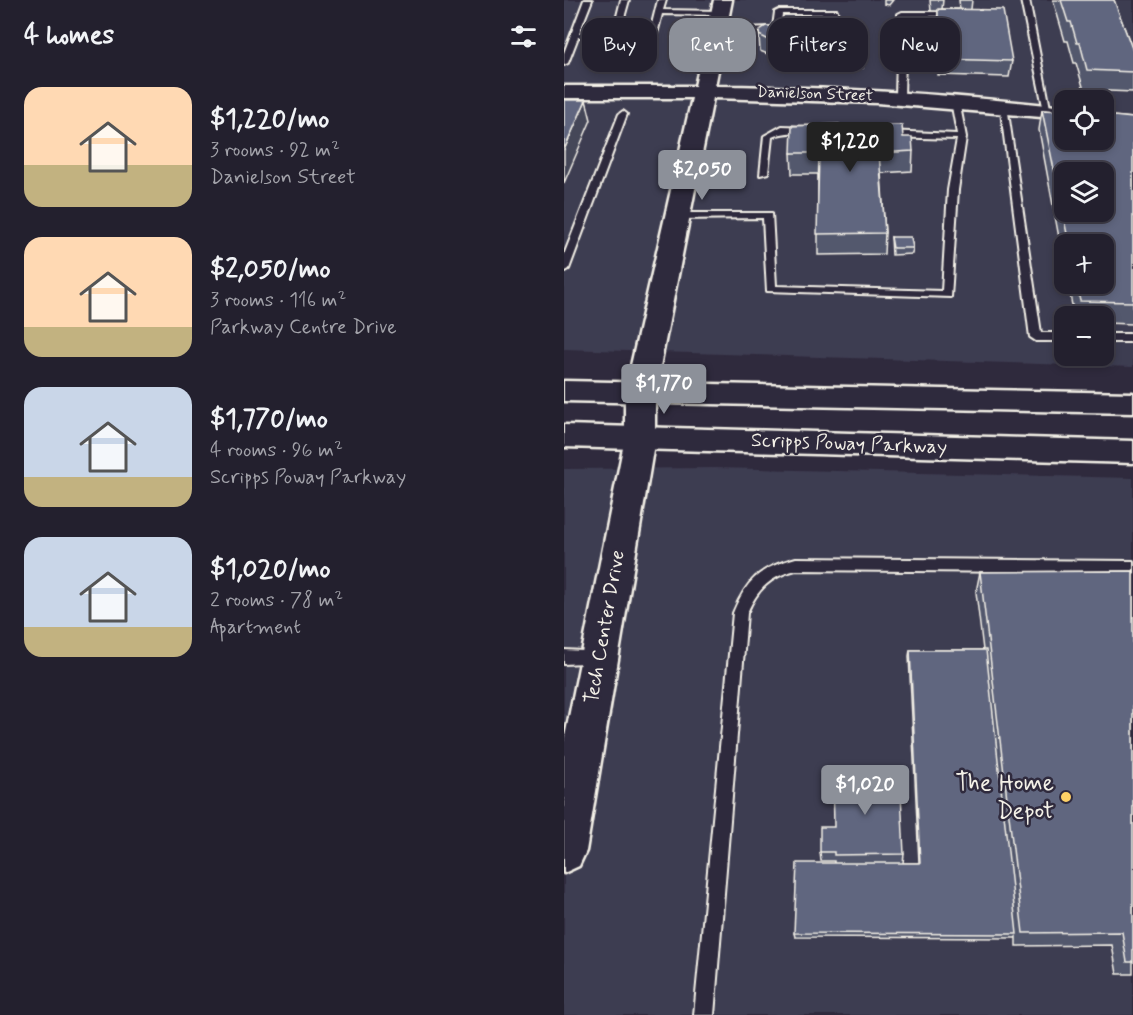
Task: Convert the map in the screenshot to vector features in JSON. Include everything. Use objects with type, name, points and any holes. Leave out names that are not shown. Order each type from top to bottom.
[{"type":"street","name":"Tech Center Drive","points":[[564,851],[640,438],[640,392],[720,14]]},
{"type":"street","name":"Danielson Street","points":[[564,92],[704,90],[900,97],[1054,112]]},
{"type":"street","points":[[564,391],[1133,403]]},
{"type":"street","name":"Scripps Poway Parkway","points":[[564,436],[1133,452]]},
{"type":"lane","points":[[564,63],[588,0]]},
{"type":"lane","points":[[620,18],[625,0]]},
{"type":"lane","points":[[657,18],[662,0]]},
{"type":"lane","points":[[1025,0],[1054,105]]},
{"type":"lane","points":[[658,12],[720,14],[768,27]]},
{"type":"lane","points":[[778,18],[779,12],[834,12],[834,18]]},
{"type":"lane","points":[[900,97],[902,14],[964,14]]},
{"type":"lane","points":[[575,35],[582,35]]},
{"type":"lane","points":[[677,216],[768,215],[771,289],[947,295],[953,190],[962,137],[955,102]]},
{"type":"lane","points":[[1003,106],[1036,337],[1054,337]]},
{"type":"lane","points":[[564,269],[623,114]]},
{"type":"lane","points":[[763,173],[768,136],[782,129],[815,131]]},
{"type":"lane","points":[[872,133],[962,137]]},
{"type":"lane","points":[[1114,338],[1133,338]]},
{"type":"lane","points":[[704,1015],[740,613],[748,592],[776,568],[796,564],[1133,567]]},
{"type":"lane","points":[[564,657],[600,657]]},
{"type":"shaded area","points":[[564,0],[1133,0],[1133,367],[1101,366],[1114,366],[1114,306],[1054,306],[1054,365],[564,349]]},
{"type":"shaded area","points":[[715,468],[1133,478],[1133,1015],[564,1015],[564,469]]},
{"type":"building","points":[[1061,0],[1114,0],[1133,51],[1133,72],[1087,70],[1080,43],[1077,43]]},
{"type":"building","points":[[938,9],[1003,10],[1012,61],[960,60],[960,18],[938,18]]},
{"type":"building","points":[[768,26],[768,40],[759,35],[760,30]]},
{"type":"building","points":[[564,100],[586,100],[564,150]]},
{"type":"building","points":[[1042,110],[1054,111],[1054,150],[1114,150],[1114,116],[1133,118],[1133,302],[1080,301],[1078,294],[1114,294],[1114,234],[1067,234],[1065,222],[1114,222],[1114,162],[1054,162],[1054,170]]},
{"type":"building","points":[[839,124],[839,126],[902,125],[903,137],[912,137],[913,151],[879,153],[885,233],[817,234],[819,153],[791,153],[792,126]]},
{"type":"building","points":[[891,237],[911,237],[913,248],[893,248]]},
{"type":"building","name":"The Home Depot","points":[[1133,571],[1133,962],[1127,962],[1122,932],[1023,933],[980,572]]},
{"type":"building","points":[[910,650],[986,650],[1017,934],[794,933],[797,863],[920,863]]},
{"type":"building","points":[[900,774],[904,854],[834,855],[834,852],[820,852],[820,827],[834,827],[833,775]]},
{"type":"place","name":"The Home Depot","points":[[1066,797]]}]
